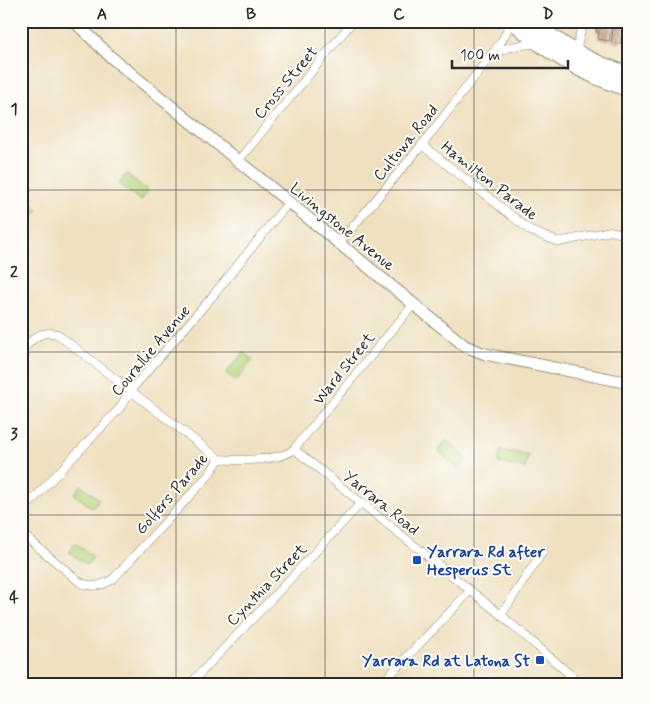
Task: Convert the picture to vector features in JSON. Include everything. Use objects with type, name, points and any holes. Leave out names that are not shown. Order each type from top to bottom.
[{"type":"highway","points":[[512,21],[540,44],[584,72],[629,89]]},
{"type":"highway","points":[[533,21],[547,33],[576,52],[604,66],[629,74]]},
{"type":"street","name":"Livingstone Avenue","points":[[74,21],[112,58],[288,203],[340,242],[451,336],[475,351],[485,354],[629,383]]},
{"type":"street","name":"Cross Street","points":[[238,161],[353,21]]},
{"type":"street","name":"Cultowa Road","points":[[340,242],[422,145],[502,42],[512,21]]},
{"type":"street","points":[[576,52],[583,21]]},
{"type":"street","name":"Cultowa Road","points":[[489,58],[499,51],[521,44],[540,44]]},
{"type":"street","name":"Hamilton Parade","points":[[422,145],[531,230],[559,242],[611,231],[629,236]]},
{"type":"street","name":"Courallie Avenue","points":[[23,510],[119,409],[131,390],[211,298],[288,203]]},
{"type":"street","name":"Ward Street","points":[[294,449],[413,305]]},
{"type":"street","name":"Golfers Parade","points":[[21,351],[37,336],[47,332],[57,334],[219,459],[201,484],[113,579],[102,586],[92,587],[81,583],[21,533]]},
{"type":"street","points":[[219,459],[281,456],[294,449]]},
{"type":"street","name":"Yarrara Road","points":[[294,449],[501,616],[577,683]]},
{"type":"street","name":"Cynthia Street","points":[[190,684],[361,503]]},
{"type":"street","points":[[501,616],[544,551]]},
{"type":"street","points":[[381,684],[470,591]]},
{"type":"green space","points":[[127,174],[148,191],[141,201],[119,184]]},
{"type":"green space","points":[[21,193],[38,210],[29,220],[21,212]]},
{"type":"green space","points":[[21,219],[33,230],[24,240],[21,237]]},
{"type":"green space","points":[[244,352],[253,360],[236,381],[226,373]]},
{"type":"green space","points":[[447,440],[467,459],[458,469],[438,450]]},
{"type":"green space","points":[[501,450],[528,455],[525,468],[498,463]]},
{"type":"green space","points":[[81,485],[99,499],[92,508],[74,494]]},
{"type":"green space","points":[[75,543],[93,557],[87,565],[69,552]]},
{"type":"building","points":[[598,21],[612,24],[609,41],[598,39],[599,32],[596,32]]},
{"type":"building","points":[[614,25],[626,27],[620,44],[611,42]]},
{"type":"place","name":"Yarrara Rd after Hesperus St","points":[[417,560]]},
{"type":"place","name":"Yarrara Rd at Latona St","points":[[540,660]]}]
